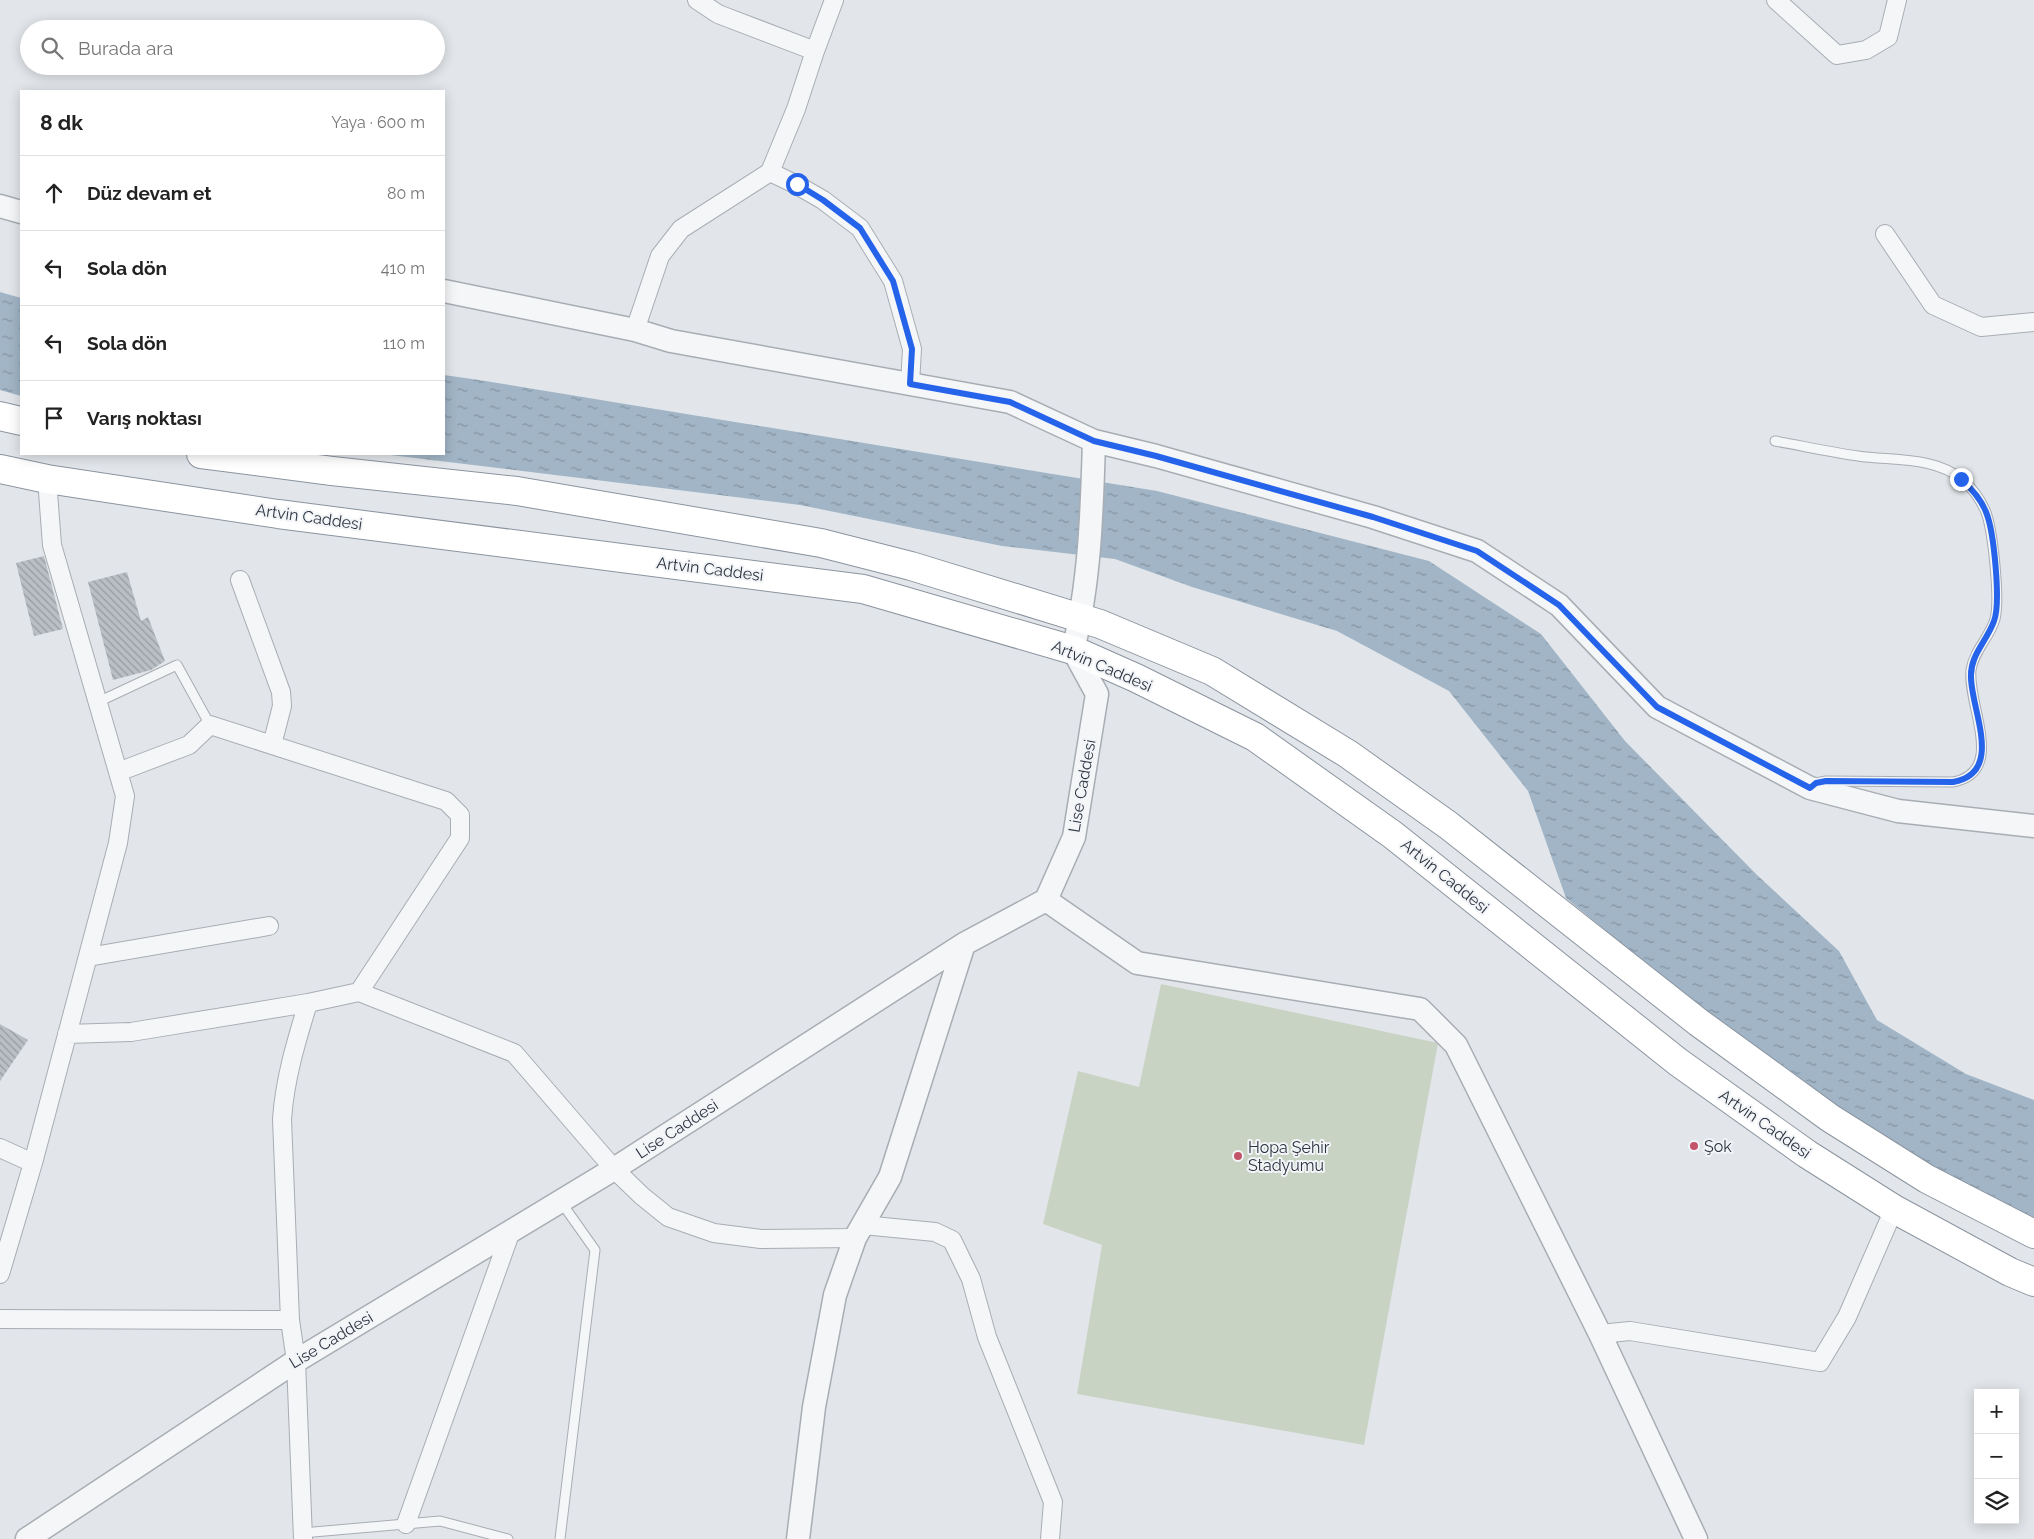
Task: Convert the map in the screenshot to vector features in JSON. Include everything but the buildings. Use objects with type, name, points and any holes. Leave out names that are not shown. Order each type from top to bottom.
[{"type":"highway","points":[[0,416],[20,421]]},
{"type":"highway","points":[[209,455],[332,471],[517,491],[821,543],[929,571],[1100,624],[1212,671],[1348,754],[1448,825],[1698,1022],[1830,1118],[1927,1179],[2034,1234]]},
{"type":"highway","name":"Artvin Caddesi","points":[[0,469],[48,479],[278,514],[863,589],[1073,650],[1136,678],[1254,737],[1394,835],[1678,1062],[1808,1154],[1894,1210],[2010,1272],[2034,1282]]},
{"type":"street","points":[[697,0],[718,14],[814,51]]},
{"type":"street","points":[[635,330],[660,256],[681,229],[770,172],[796,109],[814,51],[834,0]]},
{"type":"street","points":[[1776,0],[1837,55],[1866,50],[1888,37],[1896,0]]},
{"type":"street","points":[[770,172],[797,184],[823,200],[860,228],[893,281],[912,349],[910,384]]},
{"type":"street","points":[[0,206],[20,212]]},
{"type":"street","points":[[1884,234],[1933,305],[1981,327],[2034,322]]},
{"type":"street","points":[[445,291],[635,330],[671,341],[1010,402],[1094,441],[1156,456],[1373,517],[1477,551],[1559,605],[1657,707],[1810,788],[1898,811],[2034,826]]},
{"type":"street","points":[[1073,650],[1081,618],[1086,581],[1094,441]]},
{"type":"street","points":[[0,1274],[33,1163],[118,843],[124,796],[52,545],[48,479]]},
{"type":"street","points":[[240,580],[281,692],[282,706],[272,745]]},
{"type":"street","name":"Lise Caddesi","points":[[27,1539],[296,1361],[614,1170],[964,944],[1046,900],[1074,837],[1097,694],[1073,650]]},
{"type":"street","points":[[118,772],[189,745],[210,725],[446,801],[460,814],[460,838],[359,992]]},
{"type":"street","points":[[1046,900],[1137,963],[1420,1009],[1456,1045],[1600,1334],[1696,1539]]},
{"type":"street","points":[[88,957],[269,926]]},
{"type":"street","points":[[798,1539],[814,1407],[835,1295],[859,1232],[890,1177],[964,944]]},
{"type":"street","points":[[67,1034],[131,1032],[308,1003],[359,992],[514,1053],[614,1170],[668,1217],[714,1233],[761,1239],[859,1232],[935,1232],[952,1240],[971,1279],[987,1337],[1053,1502],[1050,1539]]},
{"type":"street","points":[[303,1536],[296,1361],[290,1320],[282,1119],[284,1089],[290,1062],[308,1003]]},
{"type":"street","points":[[0,1148],[33,1163]]},
{"type":"street","points":[[1600,1334],[1630,1331],[1820,1362],[1847,1317],[1894,1210]]},
{"type":"street","points":[[406,1524],[511,1231]]},
{"type":"street","points":[[0,1319],[290,1320]]},
{"type":"lane","points":[[1775,441],[1857,456],[1935,464],[1949,470],[1961,479],[1979,499],[1990,522],[1997,594],[1996,613],[1990,631],[1975,656],[1970,677],[1983,752],[1978,768],[1967,778],[1953,782],[1826,781],[1816,783],[1810,788]]},
{"type":"lane","points":[[98,702],[177,664],[210,725]]},
{"type":"lane","points":[[560,1539],[595,1250],[561,1201]]},
{"type":"lane","points":[[303,1536],[440,1521],[508,1539]]},
{"type":"green space","name":"Hopa Şehir Stadyumu","points":[[1161,984],[1438,1043],[1364,1445],[1077,1394],[1102,1245],[1043,1224],[1078,1071],[1139,1087]]},
{"type":"water","points":[[0,292],[20,298],[20,396],[0,390]]},
{"type":"water","points":[[445,375],[1157,491],[1429,561],[1541,634],[1625,741],[1757,875],[1839,951],[1877,1020],[1966,1074],[2034,1100],[2034,1227],[1934,1180],[1750,1049],[1566,898],[1528,791],[1449,691],[1337,631],[1192,587],[1115,559],[1002,546],[800,505],[390,455],[445,455]]},
{"type":"place","name":"Şok","points":[[1694,1146]]},
{"type":"place","name":"Hopa Şehir Stadyumu","points":[[1238,1156]]},
{"type":"route","points":[[797,184],[842,213],[860,228],[893,281],[912,349],[910,384],[1010,402],[1094,441],[1156,456],[1373,517],[1477,551],[1559,605],[1657,707],[1810,788],[1821,781],[1953,782],[1967,778],[1978,768],[1983,752],[1970,677],[1975,656],[1994,622],[1997,594],[1990,522],[1979,499],[1961,479]]}]
